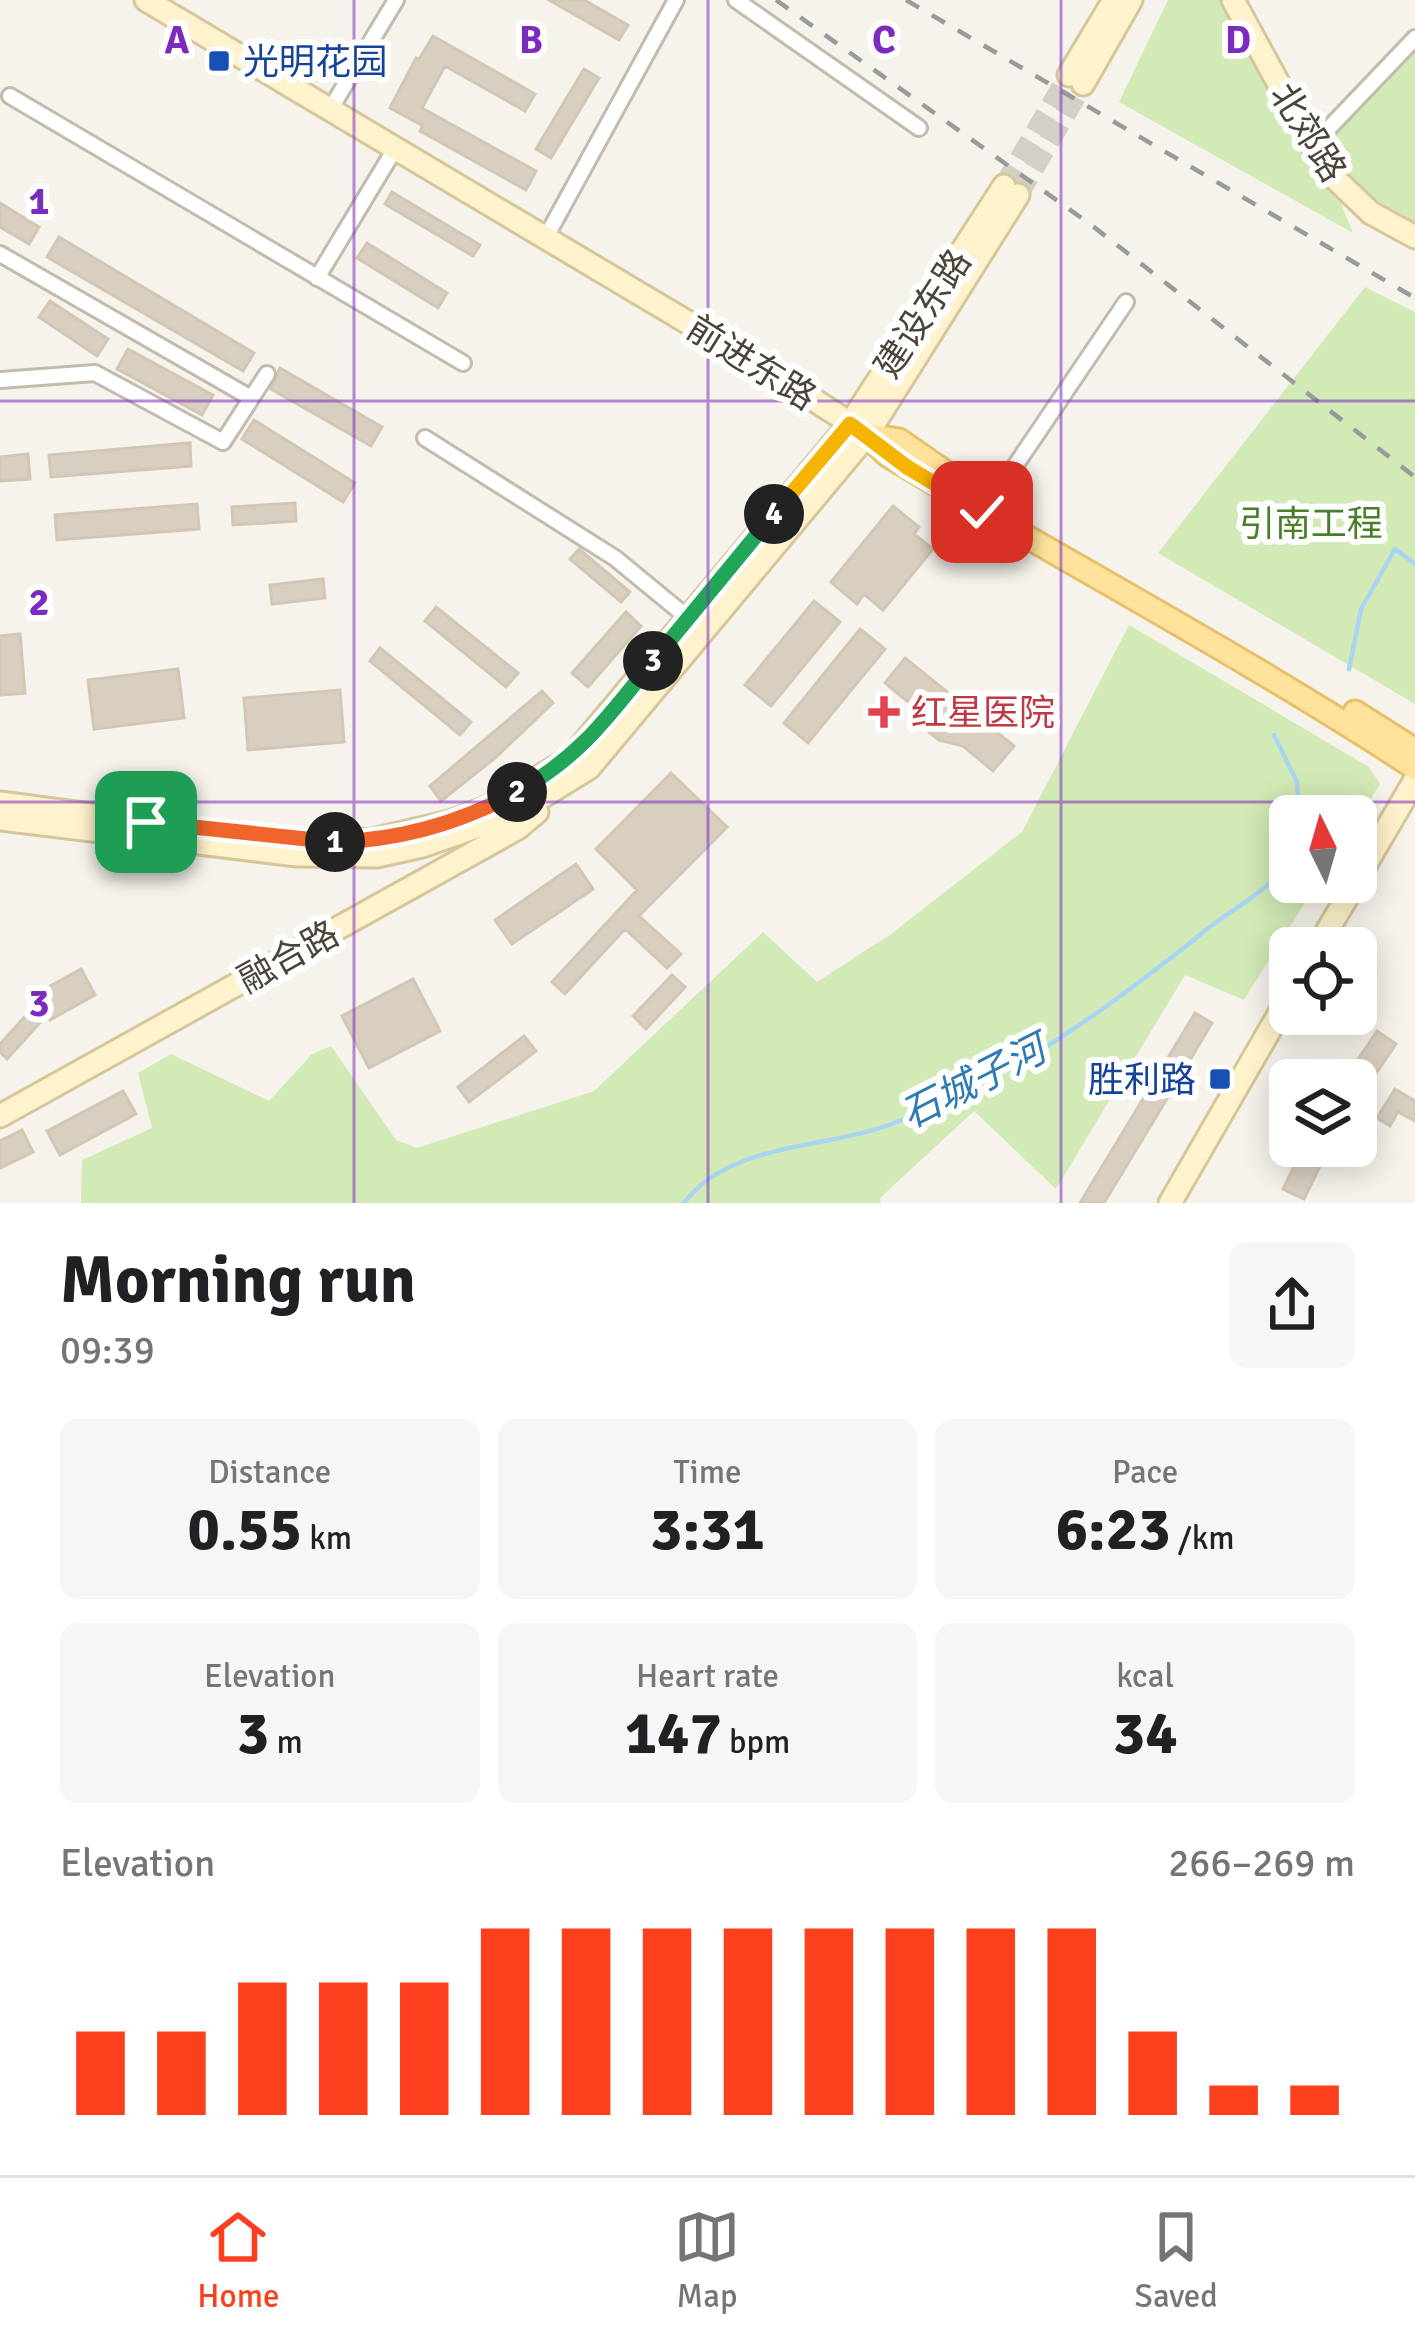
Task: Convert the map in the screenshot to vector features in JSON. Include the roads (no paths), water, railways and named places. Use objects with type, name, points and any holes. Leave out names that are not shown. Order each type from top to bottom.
[{"type":"main road","name":"前进东路","points":[[146,0],[547,237],[859,429],[887,455],[1327,710],[1415,768]]},
{"type":"main road","points":[[1114,0],[1076,79],[1131,0]]},
{"type":"main road","name":"北郊路","points":[[1233,0],[1325,169],[1371,213],[1415,237]]},
{"type":"main road","points":[[0,819],[297,855],[377,856],[471,830],[516,813],[569,784],[589,769],[859,429],[1011,191]]},
{"type":"main road","points":[[859,429],[898,440],[990,503],[1158,603],[1332,697],[1415,750]]},
{"type":"main road","points":[[0,803],[292,841],[373,841],[494,805],[572,757],[688,618],[859,429]]},
{"type":"main road","points":[[1377,846],[1415,780]]},
{"type":"main road","name":"融合路","points":[[0,1117],[518,828],[569,784]]},
{"type":"main road","points":[[1170,1203],[1269,1031]]},
{"type":"street","points":[[331,108],[396,0]]},
{"type":"street","points":[[547,237],[676,0]]},
{"type":"street","points":[[736,0],[919,128]]},
{"type":"street","points":[[1311,147],[1415,38]]},
{"type":"street","points":[[10,96],[463,364]]},
{"type":"street","points":[[317,278],[396,147]]},
{"type":"street","points":[[0,254],[251,398]]},
{"type":"street","points":[[990,503],[1126,302]]},
{"type":"street","points":[[0,380],[95,373],[223,442],[267,374]]},
{"type":"street","points":[[424,438],[616,558],[688,618]]},
{"type":"waterway","name":"石城子河","points":[[1349,669],[1361,609],[1395,549],[1415,564]]},
{"type":"waterway","name":"石城子河","points":[[1274,735],[1297,782],[1298,795]]},
{"type":"waterway","name":"石城子河","points":[[684,1203],[703,1183],[751,1158],[886,1126],[1014,1066],[1132,988],[1269,883]]},
{"type":"tunnel","points":[[1004,186],[1069,75]]},
{"type":"tunnel","points":[[1018,195],[1083,84]]},
{"type":"railway","points":[[776,0],[1090,224],[1415,477]]},
{"type":"railway","points":[[906,0],[1415,298]]},
{"type":"place","name":"光明花园","points":[[219,61]]},
{"type":"place","name":"红星医院","points":[[884,712]]},
{"type":"place","name":"胜利路","points":[[1220,1079]]},
{"type":"park label","name":"引南工程","points":[[1311,523]]}]
